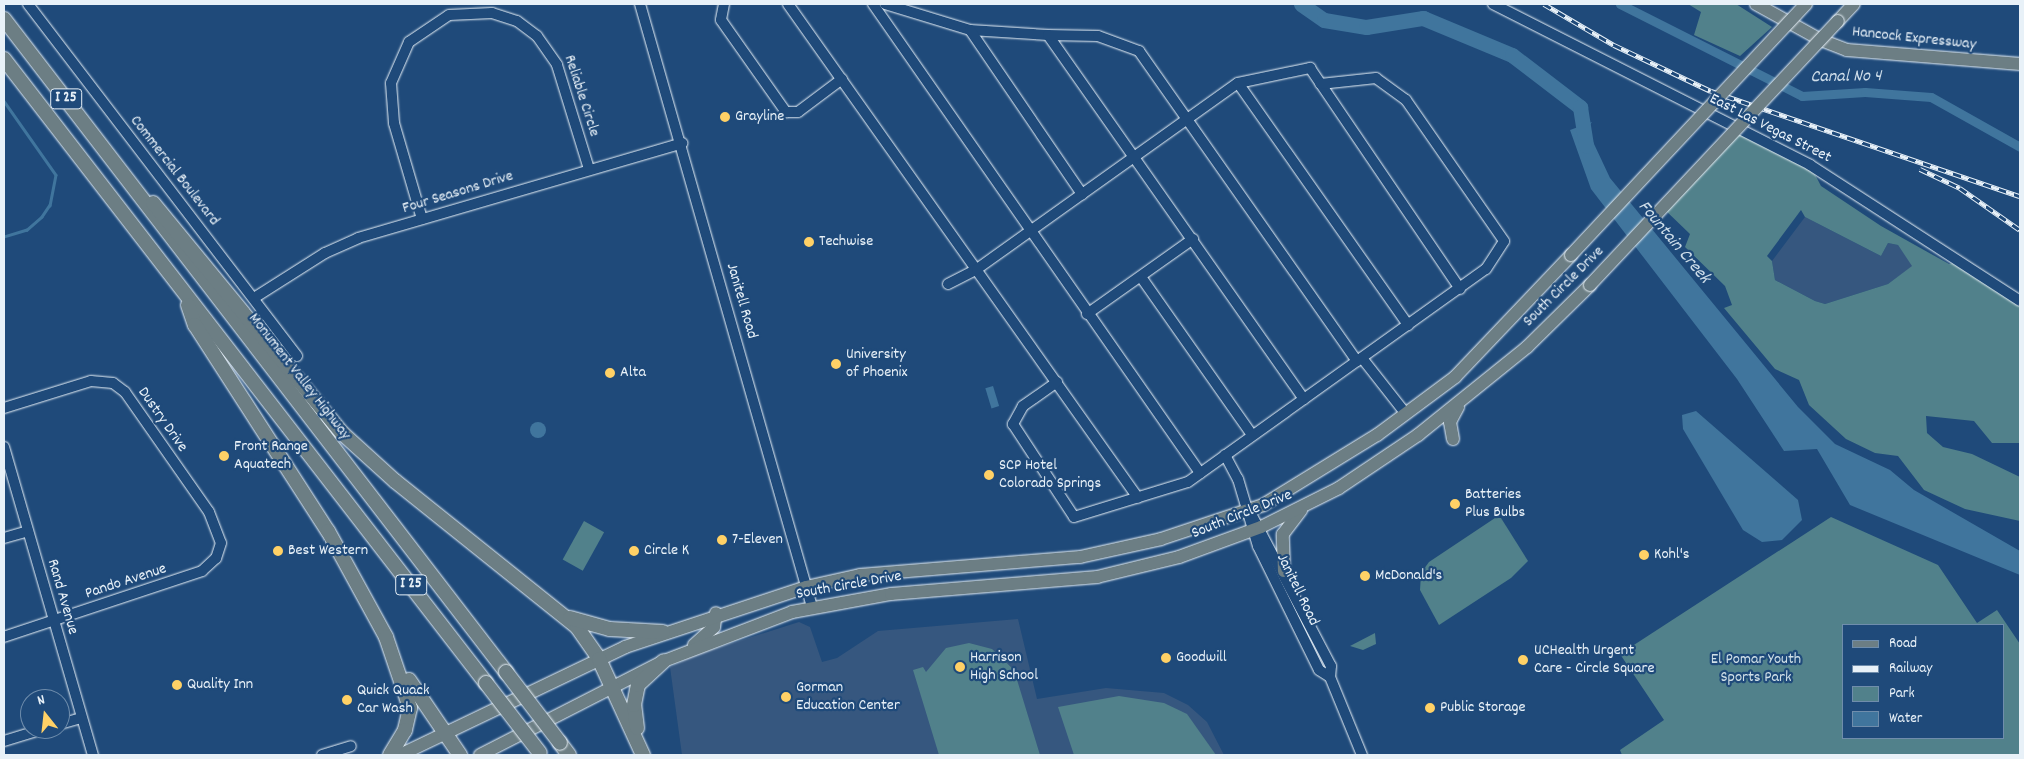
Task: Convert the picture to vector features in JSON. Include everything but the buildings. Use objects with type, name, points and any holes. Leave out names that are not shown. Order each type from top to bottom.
[{"type":"highway","name":"Monument Valley Highway","points":[[4,19],[569,755]]},
{"type":"highway","name":"I 25","points":[[4,59],[541,754]]},
{"type":"highway","points":[[127,179],[168,217],[342,433],[395,481],[562,614],[599,659],[644,755]]},
{"type":"highway","points":[[185,294],[195,325],[328,531],[386,637],[445,734],[460,755]]},
{"type":"highway","points":[[562,614],[610,629],[663,632]]},
{"type":"highway","points":[[386,637],[410,708],[405,730],[390,755]]},
{"type":"highway","points":[[644,755],[636,724],[635,696],[644,676],[664,661]]},
{"type":"main road","name":"Hancock Expressway","points":[[1756,4],[1821,40],[1847,50],[2020,64]]},
{"type":"main road","name":"South Circle Drive","points":[[400,755],[599,659],[663,632],[716,613],[806,587],[860,575],[1080,557],[1161,539],[1249,510],[1298,486],[1406,414],[1474,359],[1806,4]]},
{"type":"main road","name":"South Circle Drive","points":[[480,755],[664,661],[812,607],[924,590],[1097,577],[1179,557],[1256,529],[1305,506],[1418,435],[1463,402],[1590,285],[1854,4]]},
{"type":"main road","points":[[1418,435],[1442,432],[1453,439],[1450,422],[1463,402]]},
{"type":"main road","points":[[1284,572],[1283,534],[1305,506]]},
{"type":"main road","points":[[691,650],[714,627],[716,613]]},
{"type":"street","name":"Commercial Boulevard","points":[[28,4],[297,356]]},
{"type":"street","name":"Janitell Road","points":[[640,4],[682,142],[812,607]]},
{"type":"street","points":[[724,4],[721,20],[786,112],[798,112],[842,80]]},
{"type":"street","points":[[788,4],[978,269],[1138,498]]},
{"type":"street","points":[[873,4],[1087,314],[1200,473]]},
{"type":"street","points":[[885,4],[970,30],[1048,35],[1090,34],[1132,46],[1187,119],[1359,359],[1406,414]]},
{"type":"street","name":"East Las Vegas Street","points":[[1493,4],[1810,165],[2020,301]]},
{"type":"street","name":"Reliable Circle","points":[[422,219],[394,123],[391,83],[409,42],[450,15],[482,11],[505,16],[527,27],[546,46],[557,65],[589,169]]},
{"type":"street","points":[[970,30],[1082,194]]},
{"type":"street","points":[[1048,35],[1304,399]]},
{"type":"street","points":[[948,284],[978,269],[1238,83],[1310,68],[1460,289]]},
{"type":"street","points":[[1057,382],[1023,406],[1013,424],[1074,517],[1181,485],[1486,269],[1504,241],[1398,94],[1371,77],[1320,84]]},
{"type":"street","points":[[1238,83],[1408,325]]},
{"type":"street","name":"Four Seasons Drive","points":[[254,298],[335,248],[422,219],[682,142]]},
{"type":"street","points":[[1087,314],[1193,239]]},
{"type":"street","points":[[1141,276],[1252,435]]},
{"type":"street","name":"Dustry Drive","points":[[4,408],[91,381],[106,380],[120,387],[214,519],[219,550]]},
{"type":"street","name":"Rand Avenue","points":[[4,447],[93,755]]},
{"type":"street","name":"Janitell Road","points":[[1225,455],[1319,670],[1330,677]]},
{"type":"street","name":"Janitell Road","points":[[1256,529],[1284,572],[1331,666],[1330,677],[1362,755]]},
{"type":"street","points":[[4,538],[28,531]]},
{"type":"street","name":"Pando Avenue","points":[[4,637],[54,622],[202,571],[219,550]]},
{"type":"street","points":[[70,721],[81,718]]},
{"type":"street","points":[[4,741],[20,736]]},
{"type":"street","points":[[322,755],[350,746]]},
{"type":"shaded area","points":[[1805,217],[1881,256],[1888,243],[1898,245],[1913,266],[1888,284],[1825,304],[1815,301],[1775,280],[1772,261]]},
{"type":"shaded area","points":[[1018,619],[1037,699],[1106,688],[1164,693],[1188,705],[1207,722],[1224,755],[682,755],[670,667],[698,654],[799,622],[810,627],[822,662],[837,658],[878,631]]},
{"type":"green space","points":[[1688,4],[1736,4],[1772,27],[1740,56],[1694,35],[1701,12]]},
{"type":"green space","points":[[1733,126],[1810,165],[1821,186],[1881,226],[1949,264],[1959,261],[2020,305],[2020,443],[1992,443],[1974,421],[1926,416],[1927,433],[1943,447],[1972,454],[2020,477],[2020,521],[1965,509],[1924,490],[1898,456],[1875,453],[1846,439],[1809,405],[1799,380],[1775,369],[1724,308],[1732,305],[1725,286],[1685,247],[1690,234],[1664,209]],"holes":[[[1801,210],[1805,217],[1881,256],[1888,243],[1898,245],[1912,266],[1888,284],[1825,304],[1815,301],[1775,280],[1772,261],[1767,256]]]},
{"type":"green space","name":"El Pomar Youth Sports Park","points":[[1831,517],[1938,565],[1977,623],[1997,610],[2020,644],[2020,755],[1622,755],[1620,750],[1664,720],[1620,654]]},
{"type":"green space","points":[[1495,518],[1501,518],[1528,561],[1511,578],[1439,625],[1420,590],[1421,573],[1429,562]]},
{"type":"green space","points":[[584,521],[604,532],[583,571],[563,559]]},
{"type":"green space","points":[[1375,633],[1376,644],[1363,650],[1350,646]]},
{"type":"green space","points":[[969,643],[992,649],[1014,670],[1040,755],[939,755],[913,670],[923,667],[926,672],[946,648]]},
{"type":"green space","points":[[1119,696],[1164,703],[1187,714],[1216,755],[1074,755],[1058,707]]},
{"type":"water","points":[[1592,122],[1587,129],[1610,178],[1798,407],[1835,444],[1890,470],[1914,490],[2020,551],[2020,575],[1850,505],[1817,449],[1784,451],[1737,379],[1591,189],[1570,130]]},
{"type":"water","points":[[993,386],[999,406],[991,408],[985,388]]},
{"type":"water","points":[[1696,411],[1798,500],[1802,520],[1782,540],[1762,542],[1743,530],[1683,429],[1682,415]]},
{"type":"water","points":[[535,422],[541,422],[546,427],[544,436],[535,438],[530,433],[530,427]]},
{"type":"waterway","name":"Fountain Creek","points":[[1301,4],[1324,20],[1366,27],[1423,18],[1512,55],[1580,107],[1586,146]]},
{"type":"waterway","name":"Canal No 4","points":[[1620,4],[1802,96],[1865,92],[1931,97],[2020,147]]},
{"type":"waterway","points":[[4,101],[56,175],[50,205],[42,217],[27,230],[4,237]]},
{"type":"railway","points":[[1544,4],[1614,45],[1711,91],[2020,196]]},
{"type":"railway","points":[[1920,169],[1960,188],[2020,230]]},
{"type":"place","name":"Grayline","points":[[725,117]]},
{"type":"place","name":"Techwise","points":[[809,242]]},
{"type":"place","name":"University of Phoenix","points":[[836,364]]},
{"type":"place","name":"Alta","points":[[610,373]]},
{"type":"place","name":"Front Range Aquatech","points":[[224,456]]},
{"type":"place","name":"SCP Hotel Colorado Springs","points":[[989,475]]},
{"type":"place","name":"Batteries Plus Bulbs","points":[[1455,504]]},
{"type":"place","name":"7-Eleven","points":[[722,540]]},
{"type":"place","name":"Best Western","points":[[278,551]]},
{"type":"place","name":"Circle K","points":[[634,551]]},
{"type":"place","name":"Kohl's","points":[[1644,555]]},
{"type":"place","name":"McDonald's","points":[[1365,576]]},
{"type":"place","name":"Goodwill","points":[[1166,658]]},
{"type":"place","name":"UCHealth Urgent Care - Circle Square","points":[[1523,660]]},
{"type":"place","name":"Harrison High School","points":[[960,667]]},
{"type":"place","name":"Quality Inn","points":[[177,685]]},
{"type":"place","name":"Gorman Education Center","points":[[786,697]]},
{"type":"place","name":"Quick Quack Car Wash","points":[[347,700]]},
{"type":"place","name":"Public Storage","points":[[1430,708]]}]
